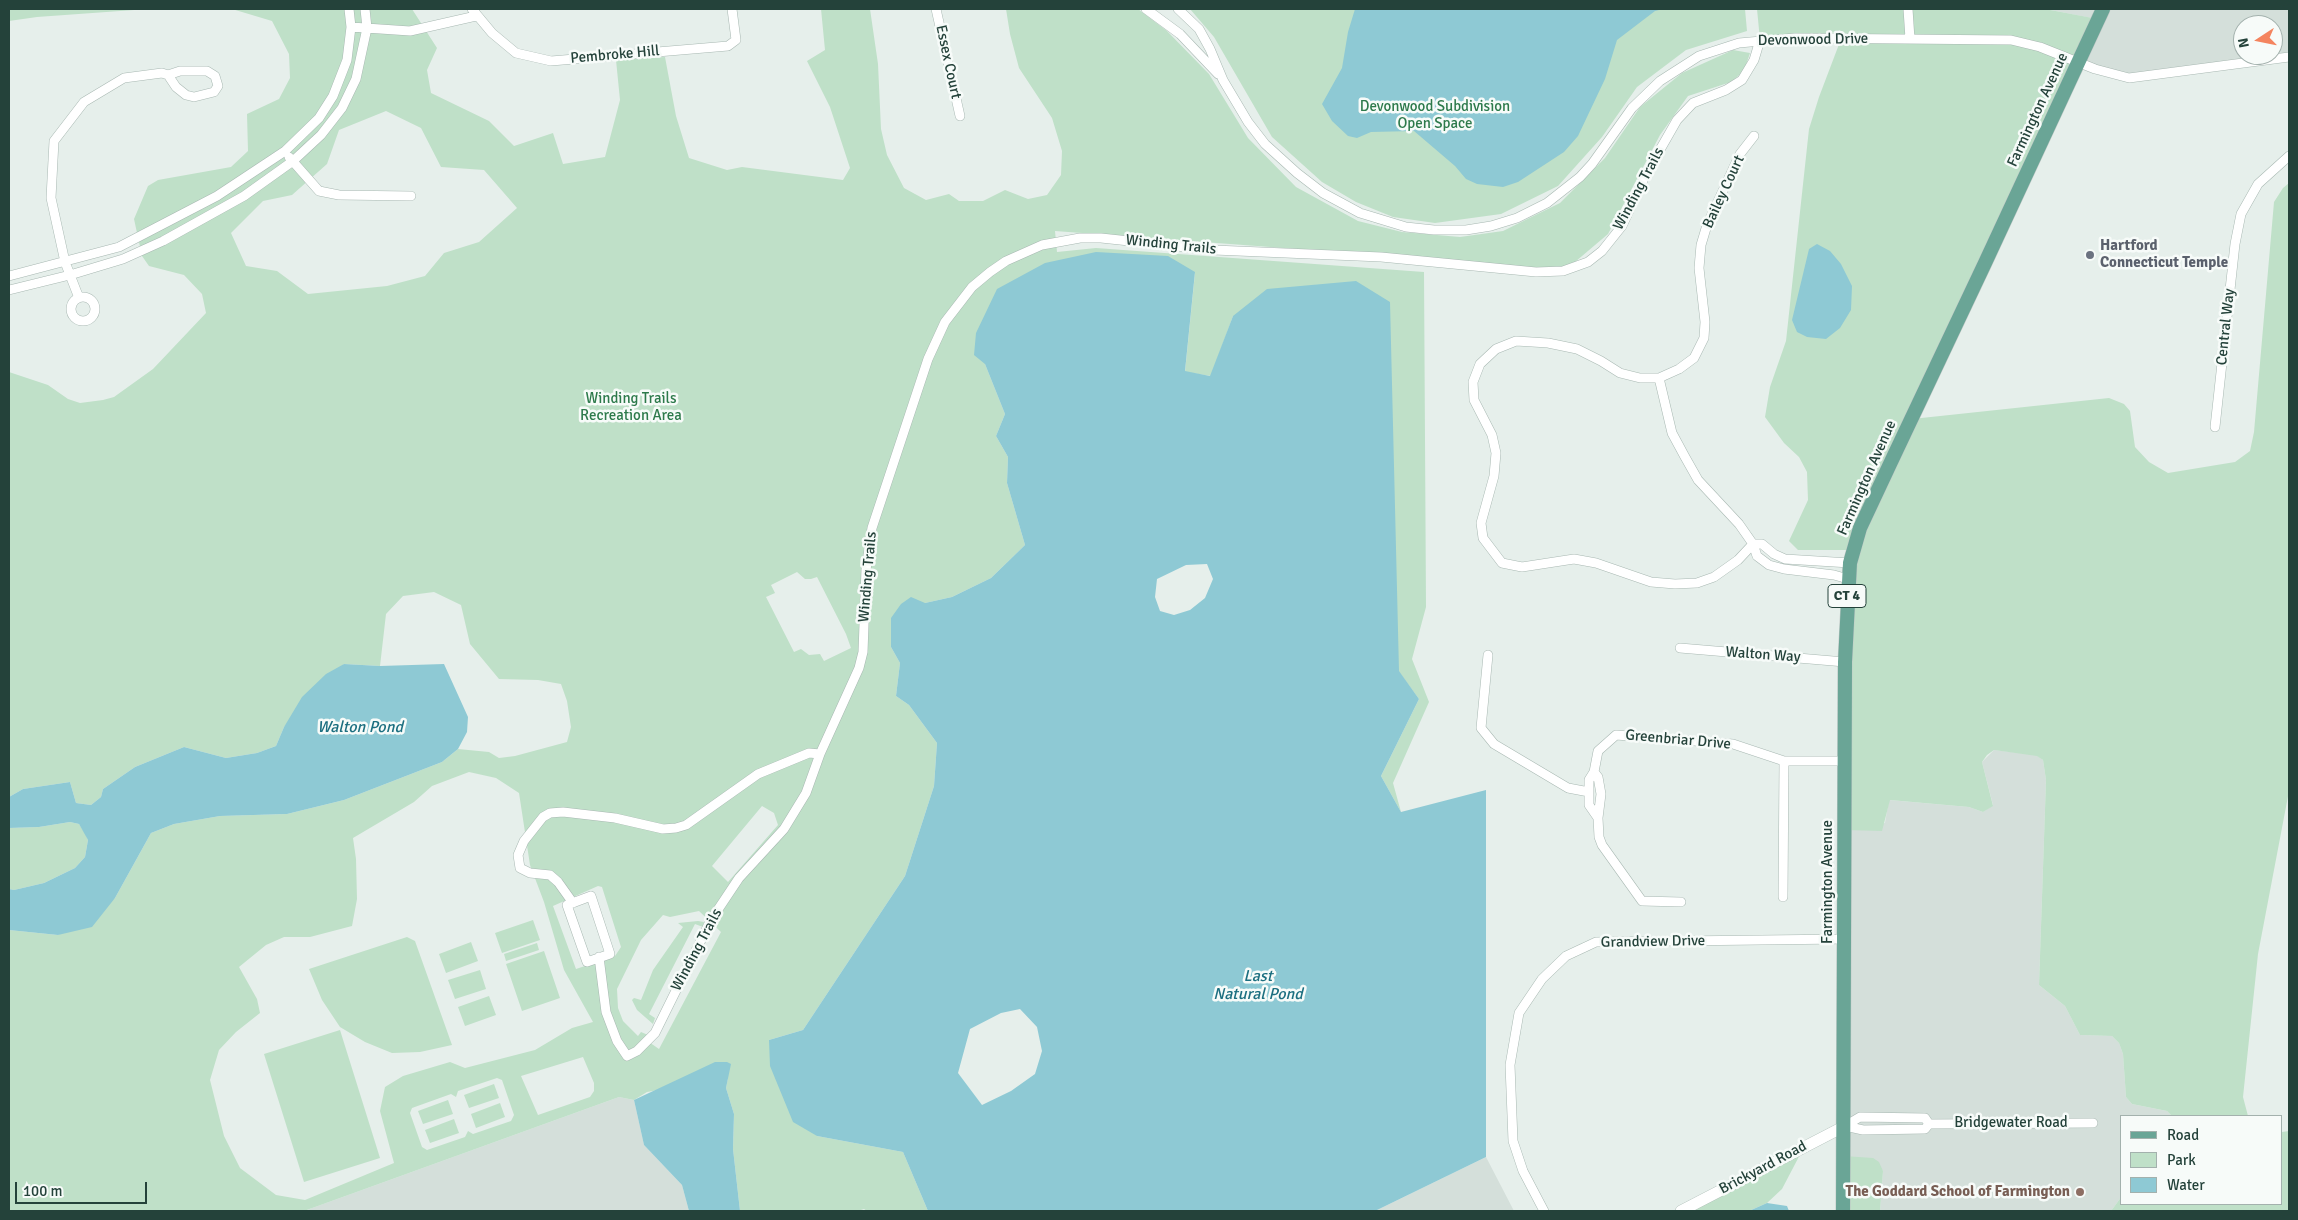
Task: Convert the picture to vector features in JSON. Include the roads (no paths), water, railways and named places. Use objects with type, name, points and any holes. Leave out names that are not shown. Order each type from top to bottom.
[{"type":"main road","name":"Farmington Avenue","points":[[1843,1211],[1845,1126],[1845,662],[1850,563],[1860,528],[2103,9]]},
{"type":"street","points":[[9,276],[119,247],[173,221],[218,196],[285,151],[319,118],[333,96],[347,60],[351,27],[349,9]]},
{"type":"street","points":[[9,290],[70,275],[122,259],[163,241],[244,196],[293,161],[321,135],[342,108],[356,79],[367,28],[365,9]]},
{"type":"street","name":"Pembroke Hill","points":[[351,27],[410,31],[474,12],[492,33],[516,53],[550,61],[728,46],[736,40],[732,9]]},
{"type":"street","name":"Essex Court","points":[[936,9],[960,116]]},
{"type":"street","name":"Devonwood Drive","points":[[1146,9],[1180,34],[1223,80]]},
{"type":"street","name":"Devonwood Drive","points":[[1178,9],[1198,29],[1210,49],[1223,80],[1248,122],[1265,144],[1323,193],[1360,213],[1406,227],[1434,230],[1466,230],[1491,226],[1517,218],[1546,203],[1574,182],[1592,164],[1632,108],[1660,81],[1699,56],[1726,46],[1760,40],[2011,40],[2040,47],[2118,77],[2136,78],[2289,57]]},
{"type":"street","points":[[1908,9],[1910,39]]},
{"type":"street","name":"Winding Trails","points":[[599,957],[606,1012],[618,1041],[627,1056],[637,1051],[655,1033],[711,920],[739,878],[784,829],[799,807],[862,659],[866,570],[872,528],[928,359],[945,322],[972,287],[990,272],[1006,261],[1042,245],[1080,238],[1101,238],[1214,250],[1381,257],[1536,272],[1563,271],[1588,262],[1602,251],[1626,220],[1645,176],[1677,120],[1693,103],[1731,88],[1742,80],[1754,60],[1760,40]]},
{"type":"street","points":[[79,298],[66,262],[51,198],[54,141],[84,102],[124,78],[162,73],[168,75],[180,71],[208,71],[215,76],[218,86],[214,92],[194,97],[186,95],[176,87],[168,75]]},
{"type":"street","name":"Bailey Court","points":[[1659,378],[1679,369],[1694,358],[1704,338],[1705,322],[1698,268],[1701,246],[1707,225],[1740,154],[1754,136]]},
{"type":"street","points":[[285,151],[319,191],[339,195],[411,196]]},
{"type":"street","name":"Central Way","points":[[2215,427],[2235,244],[2241,214],[2258,184],[2289,156]]},
{"type":"street","points":[[1848,579],[1834,575],[1784,569],[1769,565],[1756,556],[1753,544],[1739,524],[1698,480],[1685,457],[1672,433],[1659,378],[1640,378],[1620,373],[1602,361],[1577,349],[1548,343],[1516,341],[1496,349],[1480,364],[1473,382],[1474,400],[1492,435],[1496,453],[1494,476],[1481,523],[1483,538],[1502,563],[1522,567],[1574,559],[1596,563],[1651,582],[1675,584],[1697,583],[1714,577],[1738,560],[1753,544],[1762,544],[1774,554],[1785,559],[1850,563]]},
{"type":"street","name":"Walton Way","points":[[1680,648],[1845,662]]},
{"type":"street","points":[[1488,655],[1481,728],[1494,744],[1568,788],[1589,792],[1589,806],[1598,818]]},
{"type":"street","name":"Greenbriar Drive","points":[[1589,792],[1589,780],[1594,772],[1598,751],[1616,735],[1733,744],[1784,761],[1845,761]]},
{"type":"street","points":[[573,903],[558,882],[550,875],[530,872],[520,868],[518,855],[524,841],[543,817],[550,813],[563,812],[615,818],[663,829],[676,828],[686,825],[758,774],[809,753],[820,754]]},
{"type":"street","points":[[1783,897],[1784,761]]},
{"type":"street","points":[[1594,772],[1598,777],[1601,794],[1602,804],[1598,818],[1599,837],[1602,845],[1642,901],[1681,902]]},
{"type":"street","points":[[591,896],[610,954],[599,957],[587,962],[567,905],[591,896]]},
{"type":"street","name":"Grandview Drive","points":[[1544,1211],[1523,1172],[1513,1141],[1510,1065],[1518,1013],[1542,978],[1566,956],[1596,942],[1844,939]]},
{"type":"street","name":"Bridgewater Road","points":[[1845,1126],[1860,1117],[1925,1118],[1929,1124]]},
{"type":"street","name":"Bridgewater Road","points":[[1845,1126],[1863,1130],[1924,1129],[1929,1124],[2093,1123]]},
{"type":"street","name":"Brickyard Road","points":[[1681,1211],[1845,1126]]},
{"type":"water","points":[[1355,9],[1663,9],[1655,11],[1617,40],[1605,79],[1578,136],[1564,152],[1518,182],[1503,187],[1477,184],[1466,179],[1455,166],[1414,131],[1371,132],[1357,138],[1348,136],[1332,121],[1322,104],[1342,68],[1348,32]]},
{"type":"water","points":[[1817,244],[1830,251],[1841,264],[1852,286],[1851,310],[1840,328],[1826,339],[1807,337],[1797,332],[1792,320],[1809,249]]},
{"type":"water","name":"Last Natural Pond","points":[[1096,252],[1168,256],[1195,272],[1185,371],[1210,376],[1233,316],[1267,289],[1356,281],[1390,302],[1399,671],[1419,699],[1381,776],[1401,812],[1486,790],[1486,1157],[1375,1211],[928,1211],[903,1152],[817,1136],[793,1122],[770,1066],[769,1040],[803,1030],[905,876],[934,786],[937,743],[909,705],[896,696],[900,663],[891,647],[891,618],[901,604],[911,597],[925,603],[952,597],[991,578],[1025,545],[1007,483],[1008,457],[996,436],[1005,414],[985,364],[974,355],[976,333],[997,289],[1045,263]],"holes":[[[1207,564],[1213,579],[1205,598],[1190,610],[1174,615],[1160,611],[1155,597],[1157,579],[1186,565]],[[1020,1009],[1037,1027],[1042,1051],[1035,1074],[1011,1091],[982,1105],[958,1073],[970,1029],[1001,1013]]]},
{"type":"water","name":"Walton Pond","points":[[344,664],[380,666],[444,664],[468,717],[467,732],[458,749],[442,762],[344,800],[287,814],[220,816],[174,824],[151,833],[115,898],[92,927],[58,935],[9,930],[9,889],[14,890],[44,883],[75,868],[85,857],[88,840],[79,824],[70,822],[39,827],[9,828],[9,797],[23,789],[70,782],[76,803],[91,805],[101,797],[103,789],[135,767],[184,747],[226,758],[257,753],[276,746],[284,727],[302,697],[326,674]]},
{"type":"water","points":[[715,1062],[731,1064],[726,1088],[734,1114],[733,1149],[740,1211],[689,1211],[682,1185],[644,1145],[634,1100]]},
{"type":"water","points":[[1767,1203],[1787,1206],[1789,1211],[1749,1211]]},
{"type":"place","name":"Hartford Connecticut Temple","points":[[2090,255]]},
{"type":"place","name":"The Goddard School of Farmington","points":[[2080,1192]]},
{"type":"park label","name":"Devonwood Subdivision Open Space","points":[[1435,116]]},
{"type":"park label","name":"Winding Trails Recreation Area","points":[[631,408]]}]
